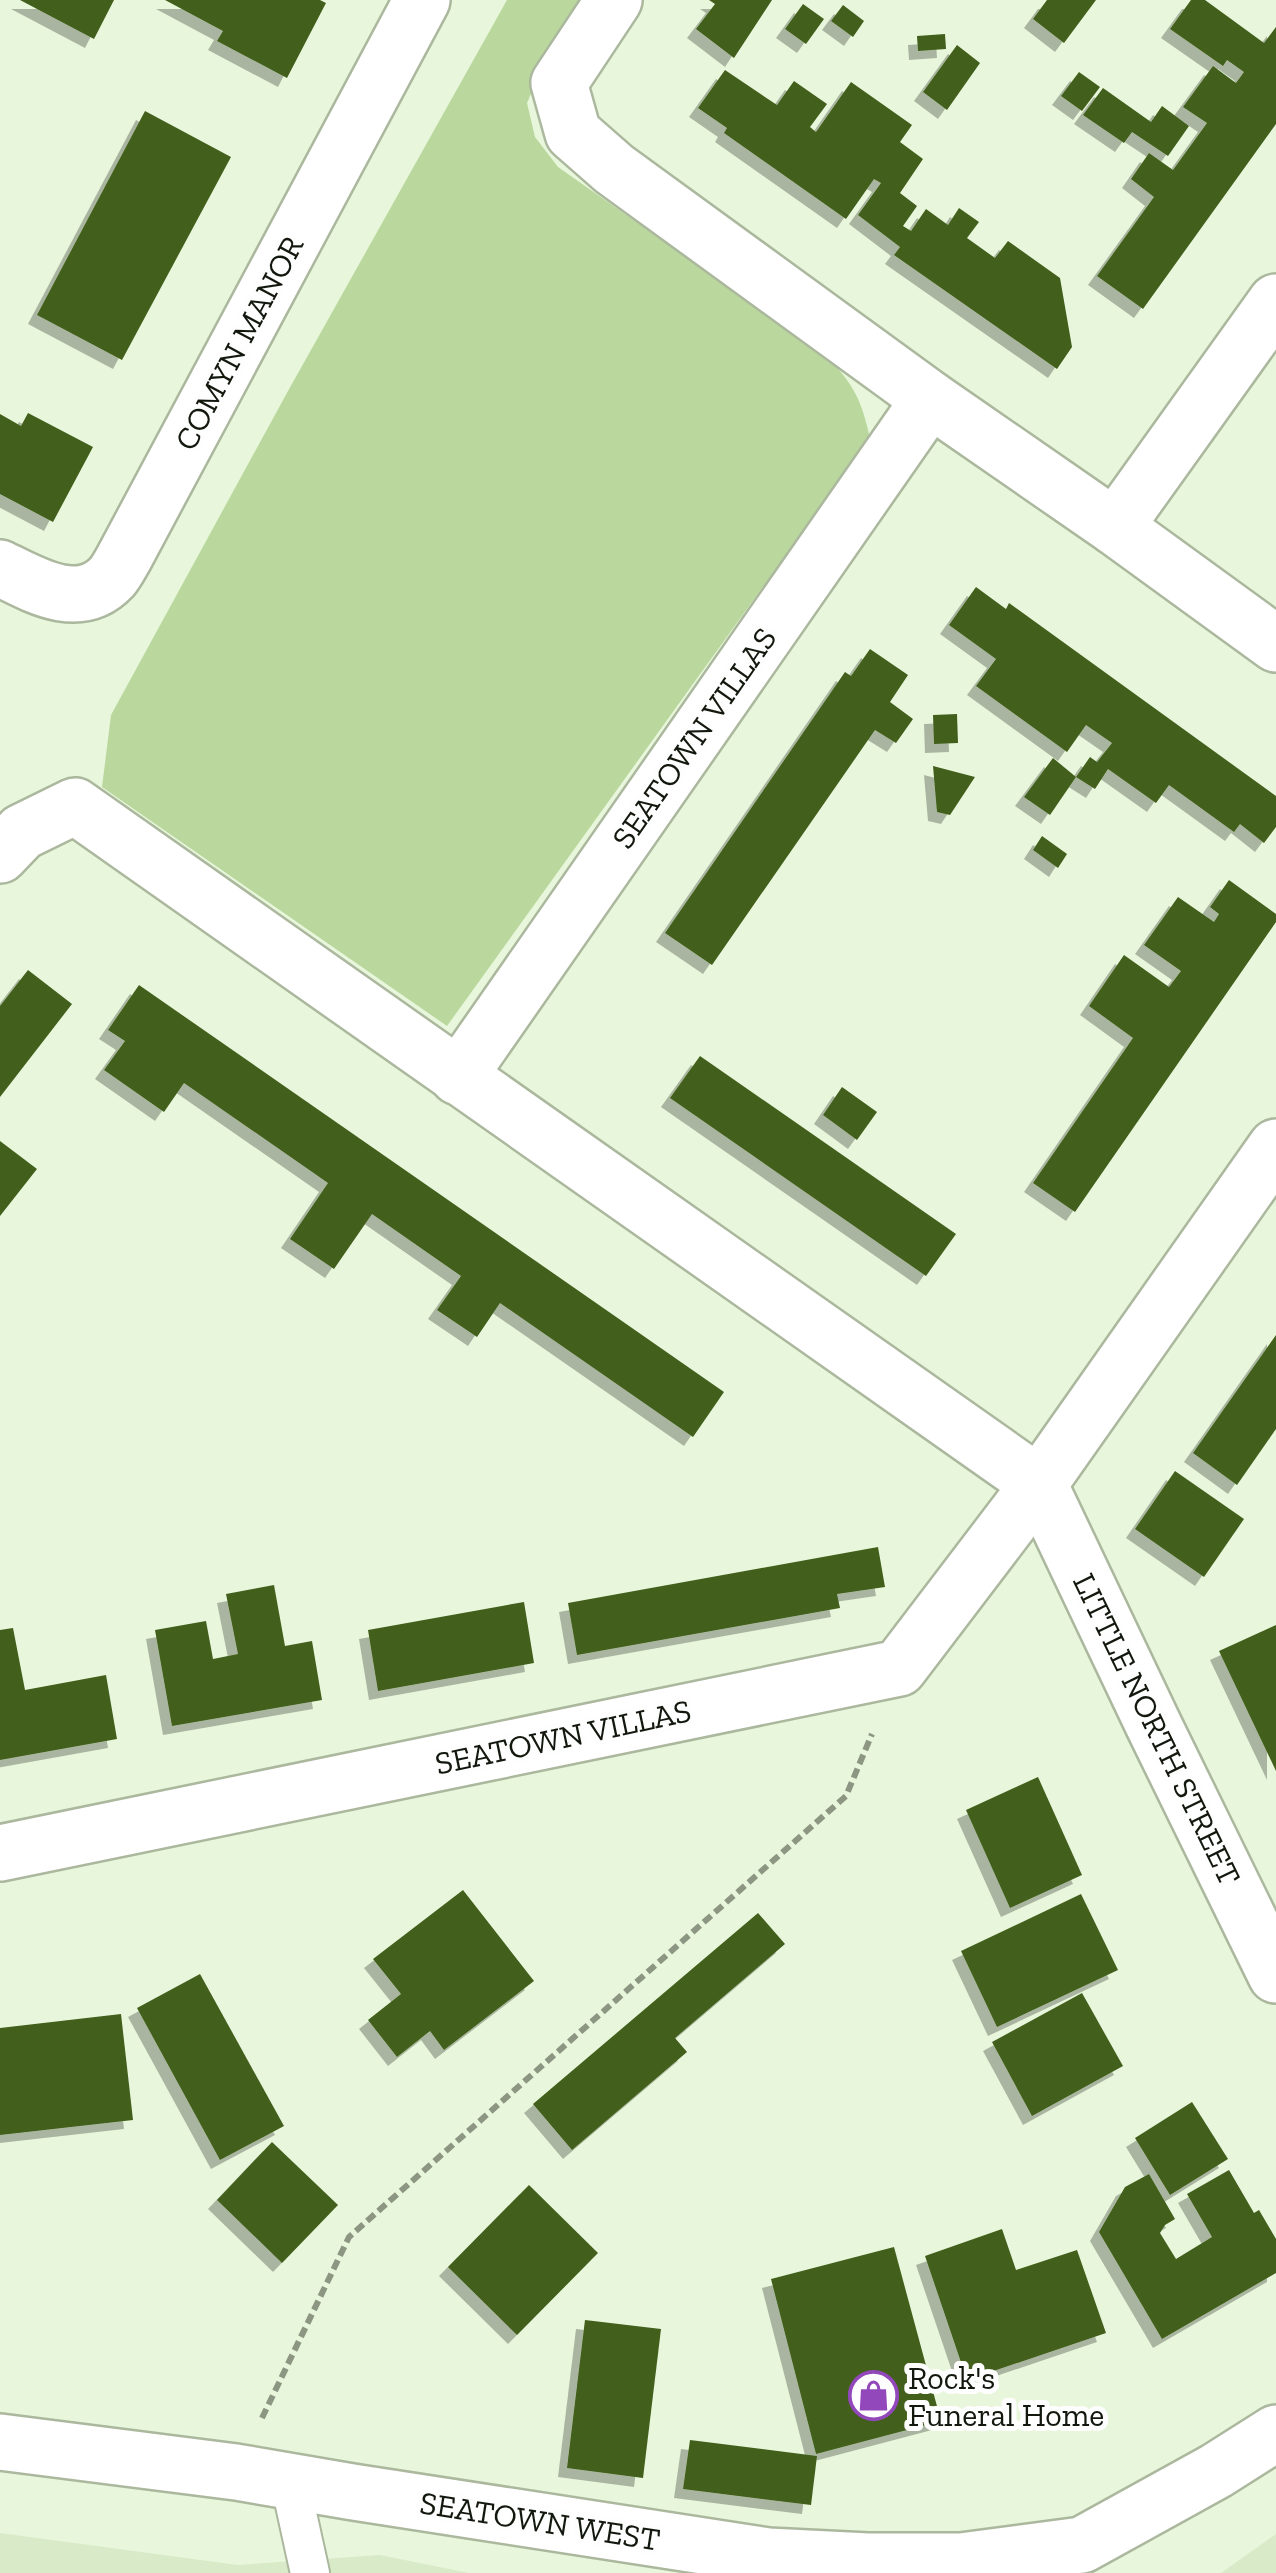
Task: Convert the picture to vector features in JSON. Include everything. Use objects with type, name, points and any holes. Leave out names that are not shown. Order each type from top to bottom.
[{"type":"street","name":"COMYN MANOR","points":[[0,568],[41,588],[68,595],[92,591],[111,577],[422,0]]},
{"type":"street","points":[[614,0],[558,83],[573,133],[614,169],[930,399],[1276,644]]},
{"type":"street","points":[[1115,527],[1276,302]]},
{"type":"street","name":"SEATOWN VILLAS","points":[[458,1077],[930,399]]},
{"type":"street","points":[[0,856],[22,832],[76,806],[1039,1484]]},
{"type":"street","points":[[899,1668],[1039,1484],[1276,1148]]},
{"type":"street","name":"LITTLE NORTH STREET","points":[[1039,1484],[1276,1975]]},
{"type":"street","name":"SEATOWN VILLAS","points":[[0,1854],[899,1668]]},
{"type":"street","points":[[1077,2559],[1276,2433]]},
{"type":"street","name":"SEATOWN WEST","points":[[0,2442],[236,2472],[768,2556],[868,2562],[1077,2559]]},
{"type":"lane","points":[[290,2482],[310,2573]]},
{"type":"path","points":[[236,2472],[349,2237],[846,1796],[899,1668]]},
{"type":"shaded area","points":[[0,2533],[238,2565],[380,2555],[469,2573],[0,2573]]},
{"type":"shaded area","points":[[1276,2534],[1276,2573],[1221,2573]]},
{"type":"green space","points":[[507,0],[580,0],[550,49],[527,103],[535,137],[558,167],[827,356],[855,393],[870,438],[447,1026],[102,787],[111,715]]},
{"type":"building","points":[[20,0],[114,0],[94,39]]},
{"type":"building","points":[[165,0],[326,3],[287,78],[217,41],[223,31]]},
{"type":"building","points":[[709,0],[772,0],[734,58],[696,29],[715,4]]},
{"type":"building","points":[[1047,0],[1096,0],[1064,43],[1033,19]]},
{"type":"building","points":[[1191,0],[1205,0],[1264,43],[1276,27],[1276,124],[1143,309],[1097,276],[1154,197],[1131,179],[1149,153],[1173,170],[1207,123],[1183,107],[1213,66],[1236,83],[1244,72],[1227,60],[1223,66],[1170,29]]},
{"type":"building","points":[[803,4],[824,19],[806,44],[785,29]]},
{"type":"building","points":[[843,5],[864,21],[853,37],[831,21]]},
{"type":"building","points":[[945,34],[946,49],[918,51],[917,36]]},
{"type":"building","points":[[957,45],[980,63],[947,110],[923,92]]},
{"type":"building","points":[[725,70],[777,105],[794,81],[827,104],[810,127],[816,132],[851,82],[912,125],[900,142],[923,159],[900,193],[917,206],[903,226],[911,231],[926,209],[948,225],[959,208],[979,222],[967,238],[995,258],[1008,241],[1060,278],[1072,347],[1057,369],[894,255],[900,247],[858,215],[881,183],[874,179],[846,219],[724,133],[727,128],[698,108]]},
{"type":"building","points":[[1079,72],[1100,87],[1082,111],[1061,96]]},
{"type":"building","points":[[1103,88],[1151,122],[1162,106],[1189,126],[1168,156],[1132,132],[1124,143],[1083,115]]},
{"type":"building","points":[[145,111],[231,157],[122,360],[37,315]]},
{"type":"building","points":[[28,413],[93,447],[53,522],[0,494],[0,414],[21,426]]},
{"type":"building","points":[[976,587],[1006,609],[1009,603],[1276,796],[1276,827],[1264,843],[1240,824],[1234,832],[1169,785],[1156,803],[1108,769],[1095,789],[1076,777],[1090,757],[1097,762],[1112,743],[1086,725],[1067,752],[976,686],[996,659],[949,625]]},
{"type":"building","points":[[870,649],[908,675],[890,702],[913,719],[896,743],[875,730],[712,965],[665,933],[845,672],[851,676]]},
{"type":"building","points":[[957,714],[958,743],[934,744],[933,715]]},
{"type":"building","points":[[1053,758],[1076,777],[1050,815],[1024,797]]},
{"type":"building","points":[[933,766],[975,777],[950,815],[937,812]]},
{"type":"building","points":[[1042,836],[1067,854],[1058,868],[1033,850]]},
{"type":"building","points":[[1229,880],[1276,914],[1276,922],[1075,1212],[1033,1183],[1133,1038],[1089,1006],[1124,955],[1169,987],[1181,971],[1144,945],[1178,897],[1214,922],[1219,914],[1210,907]]},
{"type":"building","points":[[28,970],[72,1004],[0,1097],[0,1006]]},
{"type":"building","points":[[139,985],[724,1392],[693,1437],[500,1303],[477,1337],[437,1310],[461,1276],[372,1214],[334,1269],[290,1239],[328,1183],[184,1083],[164,1112],[104,1070],[125,1041],[108,1030]]},
{"type":"building","points":[[700,1056],[956,1234],[926,1276],[670,1098]]},
{"type":"building","points":[[842,1087],[877,1112],[857,1140],[823,1115]]},
{"type":"building","points":[[0,1141],[37,1169],[0,1216]]},
{"type":"building","points":[[1276,1335],[1276,1429],[1237,1485],[1193,1453]]},
{"type":"building","points":[[1175,1471],[1244,1519],[1204,1577],[1135,1529]]},
{"type":"building","points":[[878,1547],[885,1587],[837,1594],[840,1608],[577,1655],[568,1603]]},
{"type":"building","points":[[274,1585],[285,1646],[312,1641],[322,1700],[172,1726],[155,1630],[206,1621],[213,1659],[238,1654],[226,1594]]},
{"type":"building","points":[[524,1602],[534,1663],[378,1691],[368,1630]]},
{"type":"building","points":[[1276,1625],[1276,1771],[1219,1651]]},
{"type":"building","points":[[13,1628],[25,1690],[106,1675],[117,1739],[0,1760],[0,1630]]},
{"type":"building","points":[[1038,1777],[1082,1875],[1010,1908],[966,1810]]},
{"type":"building","points":[[463,1890],[534,1981],[444,2050],[430,2031],[397,2057],[368,2020],[401,1994],[373,1959]]},
{"type":"building","points":[[1081,1894],[1118,1970],[997,2027],[961,1951]]},
{"type":"building","points":[[758,1913],[785,1944],[675,2038],[687,2052],[572,2150],[533,2104]]},
{"type":"building","points":[[200,1974],[284,2126],[220,2160],[137,2008]]},
{"type":"building","points":[[1082,1993],[1123,2066],[1032,2116],[992,2042]]},
{"type":"building","points":[[121,2014],[133,2120],[0,2135],[0,2028]]},
{"type":"building","points":[[1192,2102],[1228,2159],[1170,2195],[1135,2138]]},
{"type":"building","points":[[272,2142],[338,2205],[282,2263],[217,2200]]},
{"type":"building","points":[[1229,2170],[1254,2213],[1259,2210],[1276,2239],[1276,2273],[1162,2339],[1099,2232],[1125,2187],[1149,2174],[1175,2219],[1160,2233],[1176,2259],[1212,2237],[1187,2194]]},
{"type":"building","points":[[529,2185],[598,2253],[517,2335],[448,2267]]},
{"type":"building","points":[[1002,2229],[1016,2270],[1077,2250],[1106,2333],[967,2380],[925,2256]]},
{"type":"building","points":[[894,2247],[941,2421],[816,2454],[771,2279]]},
{"type":"building","points":[[585,2320],[661,2329],[643,2478],[567,2468]]},
{"type":"building","points":[[690,2440],[817,2456],[811,2505],[683,2489]]},
{"type":"place","name":"Rock's Funeral Home","points":[[873,2396]]}]
